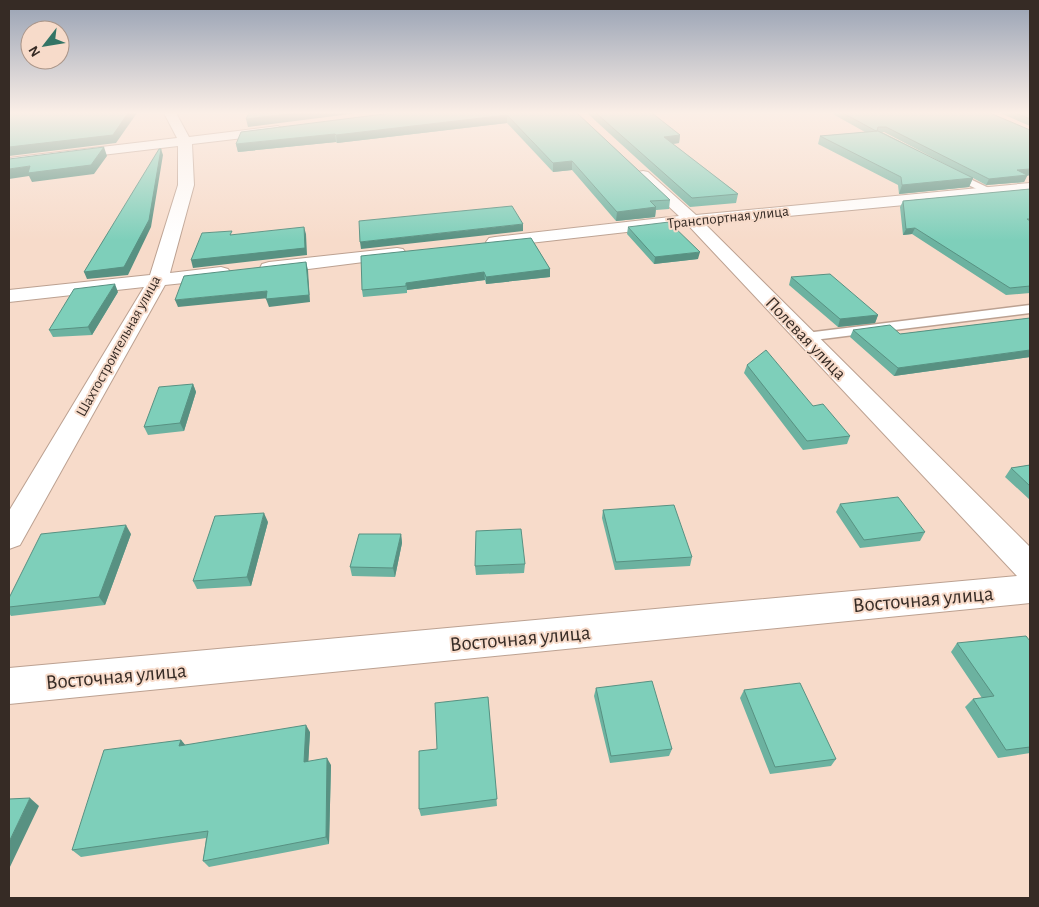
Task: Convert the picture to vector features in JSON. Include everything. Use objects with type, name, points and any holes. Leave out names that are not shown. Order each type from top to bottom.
[{"type":"street","points":[[9,162],[68,155]]},
{"type":"street","name":"Шахтостроительная улица","points":[[9,537],[158,280],[186,185],[185,155]]},
{"type":"street","name":"Полевая улица","points":[[627,160],[692,220],[1030,568]]},
{"type":"street","name":"Транспортная улица","points":[[474,245],[692,220],[1030,188]]},
{"type":"street","points":[[257,269],[415,251]]},
{"type":"street","points":[[9,296],[237,271]]},
{"type":"street","name":"Восточная улица","points":[[9,686],[1030,589]]},
{"type":"lane","points":[[939,166],[990,192]]},
{"type":"lane","points":[[806,338],[1030,309]]},
{"type":"building","points":[[38,155],[98,155],[91,165],[28,173],[30,166],[9,169],[9,159]]},
{"type":"building","points":[[155,155],[160,155],[149,220],[124,267],[84,272]]},
{"type":"building","points":[[546,155],[622,155],[670,200],[650,201],[656,207],[617,212],[572,161],[553,163]]},
{"type":"building","points":[[644,155],[688,155],[738,194],[692,198]]},
{"type":"building","points":[[858,155],[927,155],[973,178],[902,185],[901,177]]},
{"type":"building","points":[[942,155],[1030,155],[1030,169],[1017,170],[1027,175],[989,179]]},
{"type":"building","points":[[1030,189],[1030,219],[1027,219],[1030,221],[1030,286],[1010,288],[915,228],[906,229],[903,201]]},
{"type":"building","points":[[512,206],[523,224],[360,242],[359,221]]},
{"type":"building","points":[[669,222],[700,252],[655,257],[628,227]]},
{"type":"building","points":[[304,227],[305,248],[191,260],[202,233],[232,231],[230,235]]},
{"type":"building","points":[[531,238],[550,269],[486,277],[484,272],[406,283],[406,286],[362,290],[361,256]]},
{"type":"building","points":[[306,262],[309,295],[266,299],[267,291],[175,300],[184,276]]},
{"type":"building","points":[[830,274],[878,315],[840,319],[791,277]]},
{"type":"building","points":[[115,284],[88,327],[49,330],[74,289]]},
{"type":"building","points":[[1030,318],[1030,350],[898,368],[853,330],[890,325],[900,334]]},
{"type":"building","points":[[766,350],[813,406],[823,404],[850,436],[807,441],[747,365]]},
{"type":"building","points":[[193,384],[180,423],[144,427],[159,387]]},
{"type":"building","points":[[1030,465],[1030,486],[1011,468]]},
{"type":"building","points":[[898,497],[925,532],[864,540],[840,504]]},
{"type":"building","points":[[674,505],[692,557],[616,562],[603,510]]},
{"type":"building","points":[[264,513],[247,577],[193,581],[215,516]]},
{"type":"building","points":[[126,525],[99,597],[9,607],[9,598],[41,534]]},
{"type":"building","points":[[521,529],[525,564],[475,566],[476,531]]},
{"type":"building","points":[[359,534],[401,534],[393,568],[350,567]]},
{"type":"building","points":[[1026,636],[1030,641],[1030,747],[1006,750],[973,699],[994,696],[957,643]]},
{"type":"building","points":[[652,681],[672,749],[611,756],[596,688]]},
{"type":"building","points":[[800,683],[836,759],[775,767],[744,690]]},
{"type":"building","points":[[488,697],[497,799],[419,809],[419,751],[437,749],[435,703]]},
{"type":"building","points":[[306,725],[304,762],[327,758],[326,837],[203,861],[208,831],[72,850],[104,750],[181,740],[179,746]]},
{"type":"building","points":[[30,798],[9,842],[9,799]]}]
